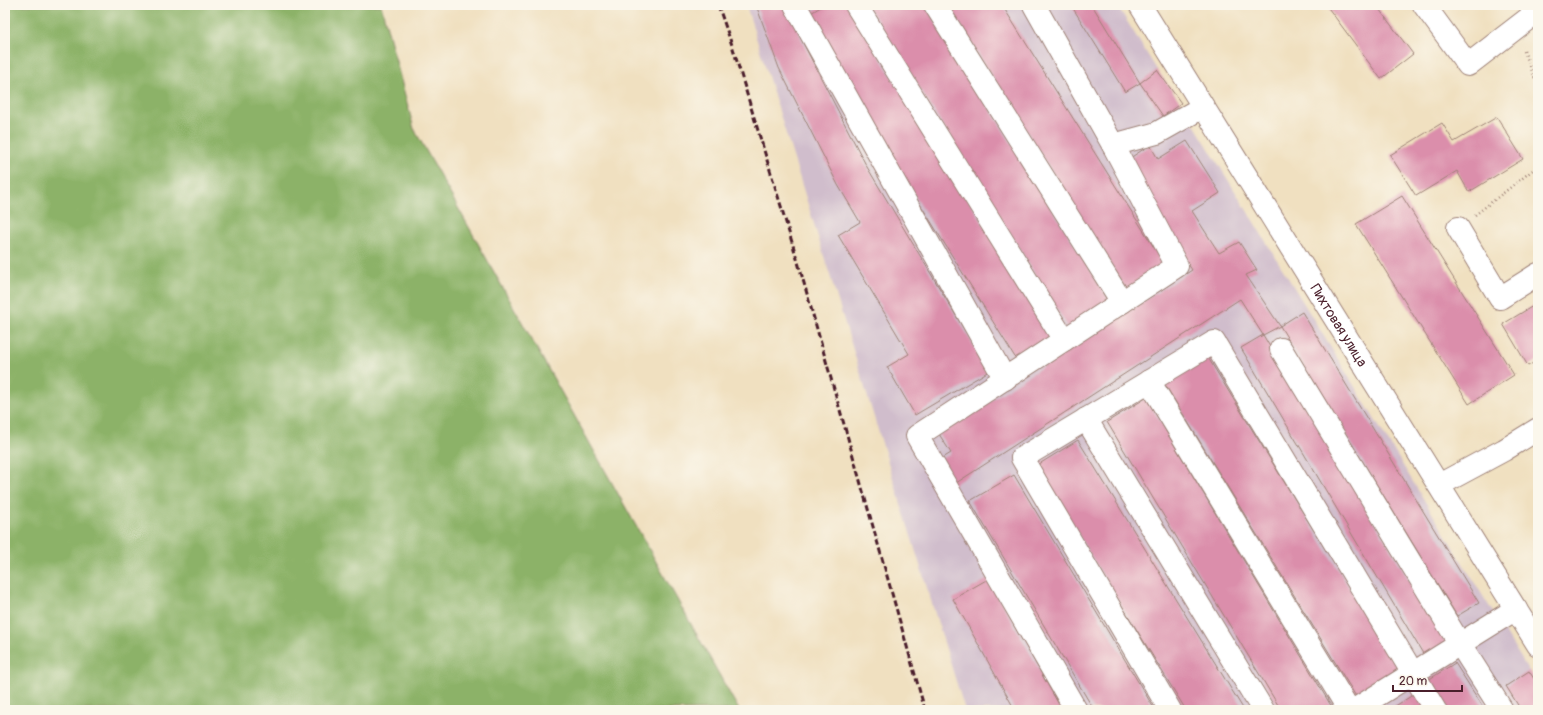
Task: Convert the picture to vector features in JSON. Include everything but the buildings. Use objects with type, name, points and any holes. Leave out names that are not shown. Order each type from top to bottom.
[{"type":"street","points":[[856,5],[1064,340]]},
{"type":"street","points":[[935,5],[1122,302]]},
{"type":"street","points":[[1034,5],[1113,145],[1177,266],[917,436],[1076,710]]},
{"type":"street","name":"Пихтовая улица","points":[[1140,5],[1538,645]]},
{"type":"street","points":[[1424,5],[1468,65],[1538,11]]},
{"type":"street","points":[[797,6],[1005,378]]},
{"type":"street","points":[[1113,145],[1157,133],[1203,107]]},
{"type":"street","points":[[1458,228],[1500,298],[1538,274]]},
{"type":"street","points":[[1170,710],[1022,458],[1214,342],[1435,710]]},
{"type":"street","points":[[1281,349],[1460,644],[1502,710]]},
{"type":"street","points":[[1149,381],[1349,710]]},
{"type":"street","points":[[1086,419],[1263,710]]},
{"type":"street","points":[[1439,485],[1504,450],[1538,429]]},
{"type":"street","points":[[1354,710],[1516,609]]},
{"type":"path","points":[[1515,29],[1538,86]]},
{"type":"path","points":[[1458,228],[1538,166]]},
{"type":"shaded area","points":[[746,5],[1117,5],[1157,70],[1181,103],[1538,686],[1538,710],[965,710]]},
{"type":"green space","points":[[5,5],[381,5],[414,129],[739,710],[5,710]]},
{"type":"railway","points":[[718,5],[732,45],[798,262],[925,710]]}]
